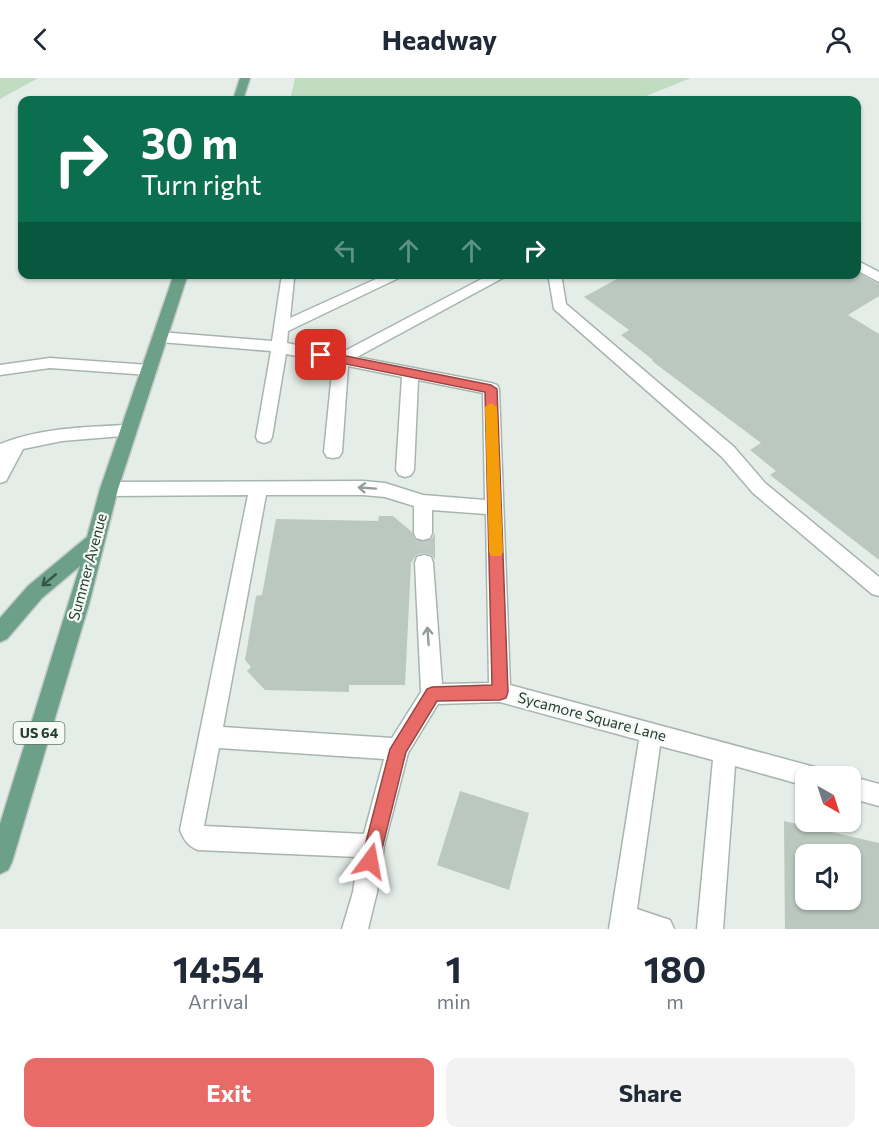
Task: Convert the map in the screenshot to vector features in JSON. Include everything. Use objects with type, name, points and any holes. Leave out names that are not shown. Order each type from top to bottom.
[{"type":"main road","points":[[239,96],[245,78]]},
{"type":"main road","name":"Summer Avenue","points":[[0,862],[79,604],[109,489],[179,279]]},
{"type":"main road","points":[[0,633],[35,592],[94,542]]},
{"type":"street","points":[[861,267],[879,278]]},
{"type":"street","points":[[264,437],[287,279]]},
{"type":"street","points":[[280,338],[391,279]]},
{"type":"street","points":[[333,452],[341,359],[493,279]]},
{"type":"street","points":[[556,279],[559,306],[728,452],[759,488],[879,588]]},
{"type":"street","name":"Sycamore Square Lane","points":[[160,337],[280,338],[341,359],[491,389],[500,692],[795,772]]},
{"type":"street","points":[[0,369],[50,363],[149,370]]},
{"type":"street","points":[[405,470],[410,373]]},
{"type":"street","points":[[0,451],[18,443],[91,433],[128,431]]},
{"type":"street","points":[[0,476],[18,443]]},
{"type":"street","points":[[258,488],[192,830],[198,838],[372,846]]},
{"type":"street","points":[[109,489],[363,488],[386,490],[423,502],[494,508]]},
{"type":"street","points":[[423,502],[423,533]]},
{"type":"street","points":[[356,929],[365,892],[372,846],[398,749],[432,694],[424,563]]},
{"type":"street","points":[[432,694],[500,692]]},
{"type":"street","points":[[651,734],[623,923],[662,929]]},
{"type":"street","points":[[210,737],[398,749]]},
{"type":"street","points":[[711,929],[725,753]]},
{"type":"street","points":[[861,790],[879,795]]},
{"type":"green space","points":[[0,78],[38,78],[0,99]]},
{"type":"green space","points":[[295,78],[691,78],[646,96],[291,96]]},
{"type":"building","points":[[861,275],[879,284],[879,296],[848,315],[879,334],[879,560],[770,475],[776,471],[750,450],[761,443],[652,361],[621,335],[629,330],[584,297],[617,279],[861,279]]},
{"type":"building","points":[[379,516],[393,516],[412,532],[415,540],[422,542],[431,540],[435,533],[435,560],[432,555],[423,553],[416,555],[411,563],[405,685],[349,685],[349,692],[265,690],[247,671],[251,667],[245,660],[256,596],[262,595],[276,519],[378,521]]},
{"type":"building","points":[[460,791],[529,813],[509,890],[437,865]]},
{"type":"building","points":[[784,821],[795,824],[795,832],[832,832],[879,843],[879,929],[785,929]]},
{"type":"tunnel","points":[[423,533],[424,563]]},
{"type":"slow traffic","points":[[491,407],[496,552]]},
{"type":"route","points":[[321,355],[491,389],[500,692],[432,694],[398,749],[370,861]]}]
